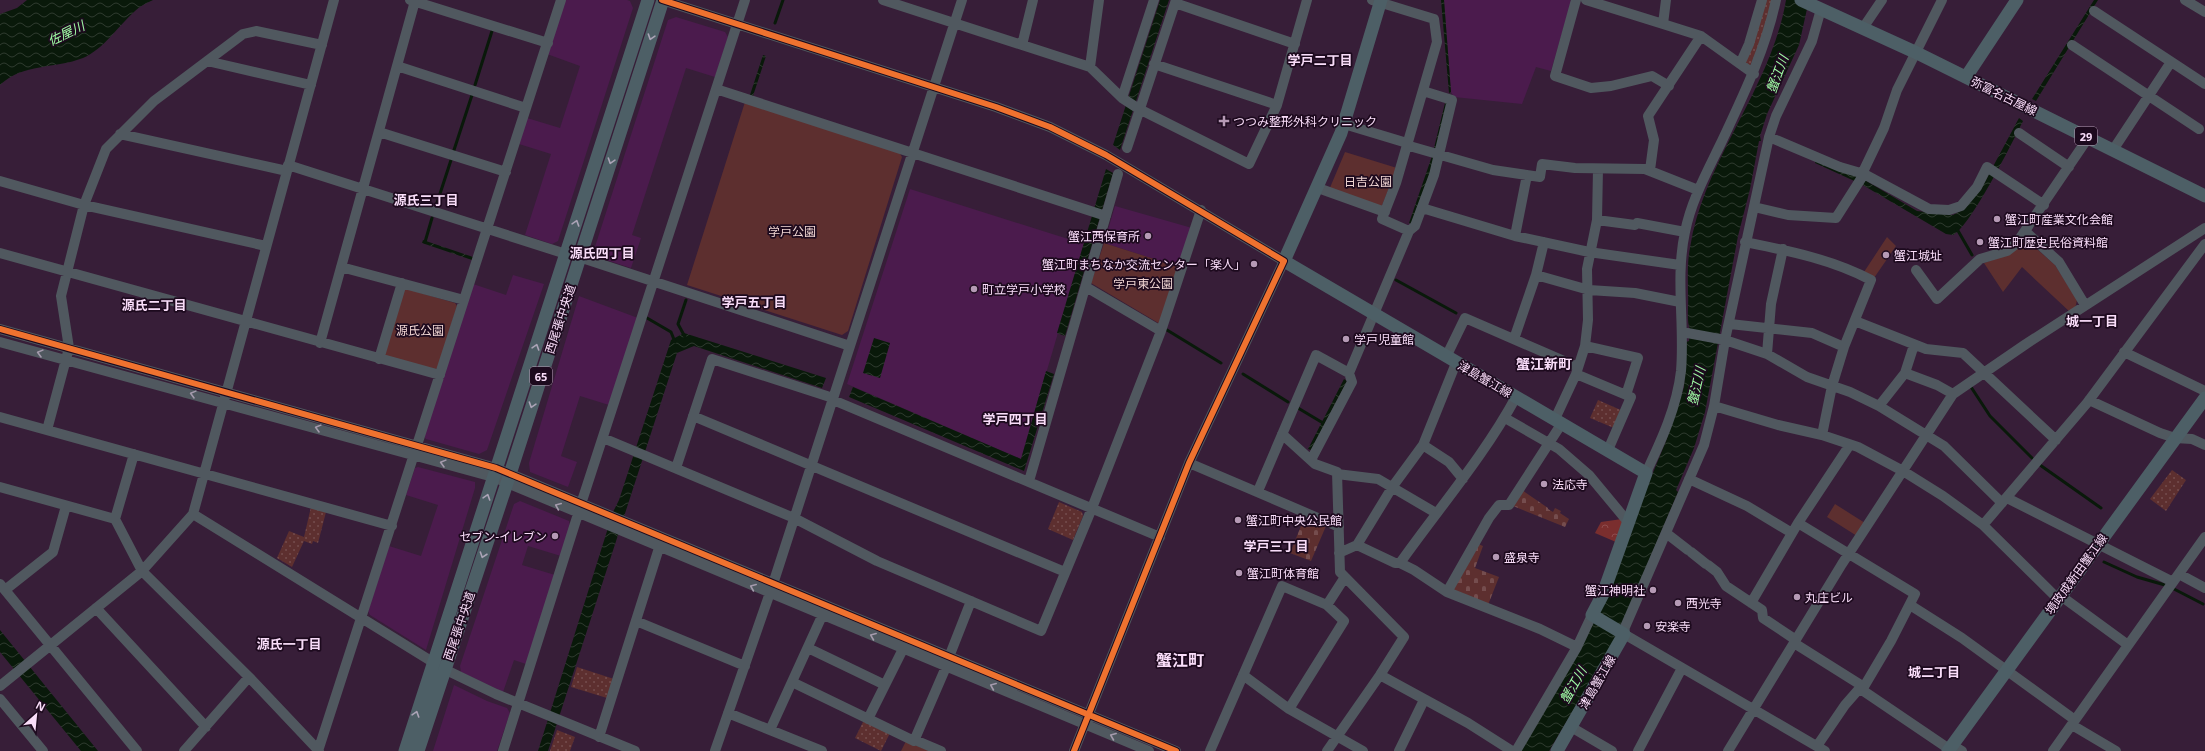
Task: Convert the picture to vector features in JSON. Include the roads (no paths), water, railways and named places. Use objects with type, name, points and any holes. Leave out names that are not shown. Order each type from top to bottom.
[{"type":"main road","name":"西尾張中央道","points":[[404,751],[648,0]]},
{"type":"main road","name":"西尾張中央道","points":[[418,751],[508,479],[662,0]]},
{"type":"main road","points":[[1966,77],[2018,0]]},
{"type":"main road","points":[[1284,261],[1318,188],[1344,124],[1378,1]]},
{"type":"main road","name":"弥富名古屋線","points":[[1814,4],[1966,77],[2205,196]]},
{"type":"main road","name":"津島蟹江線","points":[[1284,261],[1451,360],[1559,421],[1646,474]]},
{"type":"main road","name":"境政成新田蟹江線","points":[[1953,749],[2006,670],[2205,398]]},
{"type":"main road","points":[[1624,634],[1594,616],[1646,474]]},
{"type":"main road","name":"津島蟹江線","points":[[1557,751],[1624,634]]},
{"type":"street","points":[[0,686],[142,571],[193,514],[334,0]]},
{"type":"street","points":[[134,454],[115,519],[142,571],[249,678],[318,751],[561,0]]},
{"type":"street","points":[[662,0],[996,107],[1050,127],[1106,155],[1201,210],[1284,261],[1189,463],[1074,751]]},
{"type":"street","points":[[581,504],[745,0]]},
{"type":"street","points":[[882,0],[1090,67],[1123,99],[1137,108],[1249,164],[1277,105],[1307,0]]},
{"type":"street","points":[[715,751],[770,594],[962,0]]},
{"type":"street","points":[[1022,45],[1033,0]]},
{"type":"street","points":[[1090,67],[1099,0]]},
{"type":"street","points":[[1123,99],[1154,0]]},
{"type":"street","points":[[1576,0],[1555,76],[1591,88],[1611,86],[1652,76],[1669,86]]},
{"type":"street","points":[[1586,0],[1701,36],[1754,74]]},
{"type":"street","points":[[1663,24],[1666,0]]},
{"type":"street","points":[[1740,64],[1749,44],[1762,0]]},
{"type":"street","points":[[1646,474],[1664,435],[1676,396],[1681,371],[1684,332],[1680,302],[1680,264],[1685,232],[1698,190],[1754,74],[1770,28],[1776,0]]},
{"type":"street","points":[[1863,28],[1882,0]]},
{"type":"street","points":[[1754,207],[1788,215],[1836,218],[1861,177],[1884,128],[1897,90],[1917,53],[1942,0]]},
{"type":"street","points":[[2185,0],[2205,12]]},
{"type":"street","points":[[320,343],[397,66],[413,1],[548,43]]},
{"type":"street","points":[[1378,1],[1434,19],[1437,42],[1407,144],[1382,219],[1409,231]]},
{"type":"street","points":[[1127,148],[1137,108],[1175,2],[1295,44]]},
{"type":"street","points":[[1798,523],[1915,594],[1863,688],[1859,689],[1845,705],[1821,749],[1624,634],[1625,627],[1704,445],[1714,406],[1725,340],[1730,324],[1745,242],[1769,137],[1776,116],[1812,41],[1814,4]]},
{"type":"street","points":[[2094,11],[2205,84]]},
{"type":"street","points":[[47,430],[69,348],[61,296],[84,205],[106,149],[154,101],[243,34],[256,31],[322,45]]},
{"type":"street","points":[[1650,170],[1654,140],[1648,116],[1701,36]]},
{"type":"street","points":[[2072,45],[2199,129]]},
{"type":"street","points":[[207,61],[311,85]]},
{"type":"street","points":[[2113,150],[2171,62]]},
{"type":"street","points":[[1154,64],[1277,105]]},
{"type":"street","points":[[397,66],[526,108]]},
{"type":"street","points":[[716,90],[1104,215]]},
{"type":"street","points":[[1311,460],[1352,382],[1349,373],[1409,231],[1415,226],[1434,175],[1452,100],[1423,91]]},
{"type":"street","points":[[1344,124],[1438,155],[1493,170],[1540,177],[1542,164],[1598,169],[1650,170],[1698,190]]},
{"type":"street","points":[[379,132],[506,172]]},
{"type":"street","points":[[2019,133],[2069,167]]},
{"type":"street","points":[[120,134],[288,168],[363,189],[566,254]]},
{"type":"street","points":[[1769,137],[1840,167],[1924,208],[1949,210],[1961,206],[1969,197],[1988,167],[2044,205]]},
{"type":"street","points":[[1916,270],[1937,299],[1980,259],[2007,251],[2016,244],[2026,232],[2088,138]]},
{"type":"street","points":[[1447,592],[1489,518],[1499,505],[1509,505],[1550,443],[1559,421],[1585,346],[1589,290],[1587,269],[1589,252],[1597,220],[1598,169]]},
{"type":"street","points":[[1029,481],[1086,286],[1104,215],[1118,174]]},
{"type":"street","points":[[1515,236],[1527,175]]},
{"type":"street","points":[[0,181],[84,205],[266,246]]},
{"type":"street","points":[[1318,188],[1385,212]]},
{"type":"street","points":[[1422,208],[1515,236],[1589,252],[1680,264]]},
{"type":"street","points":[[603,438],[794,518],[877,561],[1041,631],[1092,508],[1161,331],[1201,210]]},
{"type":"street","points":[[1597,220],[1635,225],[1637,223],[1685,232]]},
{"type":"street","points":[[1728,751],[1848,554],[1952,394],[2085,305],[2205,228]]},
{"type":"street","points":[[2026,232],[2059,262],[2085,305]]},
{"type":"street","points":[[1514,339],[1536,275],[1544,242]]},
{"type":"street","points":[[1745,242],[1805,254],[1849,268],[1871,280],[1844,347],[1832,386],[1822,435]]},
{"type":"street","points":[[1983,525],[2005,501],[2089,400],[2205,244]]},
{"type":"street","points":[[1767,354],[1771,304],[1783,249]]},
{"type":"street","points":[[0,254],[245,323],[440,375]]},
{"type":"street","points":[[580,257],[850,346]]},
{"type":"street","points":[[341,267],[464,300]]},
{"type":"street","points":[[1536,275],[1589,290],[1635,293],[1680,302]]},
{"type":"street","points":[[379,359],[402,284]]},
{"type":"street","points":[[1086,286],[1161,331]]},
{"type":"street","points":[[1339,553],[1356,544],[1393,486],[1423,446],[1465,318],[1514,339],[1631,397],[1608,450]]},
{"type":"street","points":[[1855,321],[1926,349],[1964,353],[2056,440]]},
{"type":"street","points":[[1730,324],[1812,333],[1844,347]]},
{"type":"street","points":[[0,329],[69,348],[224,398]]},
{"type":"street","points":[[1684,332],[1725,340],[1767,354],[1801,374],[1850,392],[1879,406],[1944,446],[2005,501],[2176,578],[2205,588]]},
{"type":"street","points":[[0,342],[67,360],[224,398],[416,450],[494,473],[578,514],[946,667],[1087,720],[1176,751]]},
{"type":"street","points":[[1879,406],[1905,373],[1914,345]]},
{"type":"street","points":[[1585,346],[1638,358],[1626,395]]},
{"type":"street","points":[[2124,352],[2205,391]]},
{"type":"street","points":[[1258,492],[1316,354],[1349,373]]},
{"type":"street","points":[[676,468],[712,359],[833,399],[1160,537]]},
{"type":"street","points":[[1905,373],[1936,385],[1952,394]]},
{"type":"street","points":[[1400,563],[1505,418],[1516,397]]},
{"type":"street","points":[[2089,400],[2175,438],[2192,438],[2205,445]]},
{"type":"street","points":[[1714,406],[1778,425],[1822,435],[1849,446],[1858,447],[1903,471],[1943,496],[1983,525],[2060,597],[2128,645]]},
{"type":"street","points":[[693,416],[1065,572]]},
{"type":"street","points":[[0,417],[392,526]]},
{"type":"street","points":[[1505,418],[1550,443],[1589,475],[1628,522]]},
{"type":"street","points":[[1282,434],[1311,460],[1337,472],[1337,474],[1371,477],[1393,486],[1436,513]]},
{"type":"street","points":[[1423,446],[1449,462],[1462,479]]},
{"type":"street","points":[[1751,603],[1798,523],[1849,446]]},
{"type":"street","points":[[1189,463],[1339,526]]},
{"type":"street","points":[[1327,751],[1380,675],[1404,637],[1340,572],[1337,474]]},
{"type":"street","points":[[508,479],[611,516],[949,657],[1087,720],[1149,751]]},
{"type":"street","points":[[1690,479],[1747,506],[1792,533]]},
{"type":"street","points":[[0,487],[115,519]]},
{"type":"street","points":[[66,506],[53,552],[3,587],[137,751]]},
{"type":"street","points":[[193,514],[444,669],[518,704],[634,751]]},
{"type":"street","points":[[503,751],[578,514]]},
{"type":"street","points":[[1666,533],[1717,572],[1726,586],[1762,610],[1763,618],[1795,642],[1953,749]]},
{"type":"street","points":[[2053,751],[2205,537]]},
{"type":"street","points":[[1356,544],[1395,563],[1400,563],[1414,570],[1447,592],[1540,629],[1577,647]]},
{"type":"street","points":[[599,737],[660,548]]},
{"type":"street","points":[[1327,605],[1345,578]]},
{"type":"street","points":[[1210,751],[1282,586],[1327,605],[1344,621],[1289,709]]},
{"type":"street","points":[[949,657],[971,601]]},
{"type":"street","points":[[1910,605],[1956,633],[2074,722],[2116,751]]},
{"type":"street","points":[[96,608],[206,727]]},
{"type":"street","points":[[770,730],[822,616]]},
{"type":"street","points":[[1516,751],[1594,616]]},
{"type":"street","points":[[636,621],[745,666]]},
{"type":"street","points":[[808,648],[886,685]]},
{"type":"street","points":[[868,719],[903,649]]},
{"type":"street","points":[[915,740],[946,667]]},
{"type":"street","points":[[1638,751],[1682,668]]},
{"type":"street","points":[[1243,675],[1289,709],[1337,738],[1363,751]]},
{"type":"street","points":[[1380,675],[1468,723],[1512,751]]},
{"type":"street","points":[[184,751],[249,678]]},
{"type":"street","points":[[792,682],[914,742],[915,740],[941,751]]},
{"type":"street","points":[[0,699],[37,749]]},
{"type":"street","points":[[1399,751],[1424,700]]},
{"type":"street","points":[[728,713],[822,751]]},
{"type":"street","points":[[1571,727],[1612,751]]},
{"type":"water","name":"佐屋川","points":[[27,0],[153,0],[137,9],[98,49],[91,54],[83,58],[61,64],[40,67],[19,73],[0,85],[0,14],[17,8]]},
{"type":"water","points":[[1160,0],[1169,0],[1120,150],[1113,145]]},
{"type":"water","points":[[1441,0],[1444,0],[1451,92],[1449,93]]},
{"type":"water","name":"蟹江川","points":[[1786,0],[1809,0],[1799,45],[1767,114],[1760,136],[1761,141],[1759,141],[1750,189],[1738,236],[1705,412],[1694,448],[1676,490],[1678,492],[1616,638],[1549,751],[1521,751],[1585,638],[1666,441],[1684,387],[1686,342],[1689,341],[1690,330],[1688,317],[1688,259],[1698,215],[1709,184],[1767,64],[1778,33]]},
{"type":"water","points":[[2094,0],[2098,0],[2036,101],[2032,99]]},
{"type":"water","points":[[763,55],[766,56],[753,96],[750,95]]},
{"type":"water","points":[[1445,103],[1447,103],[1436,149],[1434,148]]},
{"type":"water","points":[[2019,118],[2023,121],[1991,183],[1970,216],[1961,228],[1953,235],[1946,234],[1861,184],[1815,163],[1816,160],[1863,179],[1917,211],[1953,215],[1964,209],[1981,189]]},
{"type":"water","points":[[1432,156],[1434,157],[1431,170],[1411,224],[1409,223]]},
{"type":"water","points":[[1106,169],[1113,173],[1065,336],[1057,333]]},
{"type":"water","points":[[423,240],[473,257],[472,260],[422,243]]},
{"type":"water","points":[[684,333],[826,378],[822,388],[694,346],[677,353],[548,751],[538,751],[613,512],[619,500],[671,340]]},
{"type":"water","points":[[874,338],[890,343],[880,378],[863,373]]},
{"type":"water","points":[[1046,371],[1054,374],[1024,471],[849,397],[853,387],[1021,459]]},
{"type":"water","points":[[1344,379],[1347,381],[1311,450],[1308,449]]},
{"type":"water","points":[[0,630],[98,751],[81,751],[0,652]]},
{"type":"waterway","points":[[775,23],[783,0]]},
{"type":"waterway","points":[[475,85],[492,31]]},
{"type":"waterway","points":[[454,150],[472,95]]},
{"type":"waterway","points":[[436,206],[451,160]]},
{"type":"waterway","points":[[425,242],[432,218]]},
{"type":"waterway","points":[[1957,229],[1972,255]]},
{"type":"waterway","points":[[1396,280],[1456,313]]},
{"type":"waterway","points":[[685,337],[678,324],[686,300]]},
{"type":"waterway","points":[[647,318],[671,332],[675,342]]},
{"type":"waterway","points":[[1167,330],[1221,363]]},
{"type":"waterway","points":[[1243,374],[1288,402]]},
{"type":"waterway","points":[[1971,387],[1990,416],[2032,458]]},
{"type":"waterway","points":[[1298,408],[1323,423]]},
{"type":"waterway","points":[[2040,465],[2101,508]]},
{"type":"waterway","points":[[2104,562],[2137,577],[2165,585]]},
{"type":"waterway","points":[[2174,589],[2203,604]]},
{"type":"place","name":"つつみ整形外科クリニック","points":[[1224,121]]},
{"type":"place","name":"蟹江町産業文化会館","points":[[1997,219]]},
{"type":"place","name":"蟹江西保育所","points":[[1148,236]]},
{"type":"place","name":"蟹江町歴史民俗資料館","points":[[1980,242]]},
{"type":"place","name":"蟹江城址","points":[[1886,255]]},
{"type":"place","name":"蟹江町まちなか交流センター「楽人」","points":[[1254,264]]},
{"type":"place","name":"町立学戸小学校","points":[[974,289]]},
{"type":"place","name":"学戸児童館","points":[[1346,339]]},
{"type":"place","name":"法応寺","points":[[1544,484]]},
{"type":"place","name":"蟹江町中央公民館","points":[[1238,520]]},
{"type":"place","name":"セブン-イレブン","points":[[555,536]]},
{"type":"place","name":"盛泉寺","points":[[1496,557]]},
{"type":"place","name":"蟹江町体育館","points":[[1239,573]]},
{"type":"place","name":"蟹江神明社","points":[[1653,590]]},
{"type":"place","name":"丸庄ビル","points":[[1797,597]]},
{"type":"place","name":"西光寺","points":[[1678,603]]},
{"type":"place","name":"安楽寺","points":[[1647,626]]},
{"type":"district","name":"学戸二丁目","points":[[1320,60]]},
{"type":"district","name":"源氏三丁目","points":[[426,200]]},
{"type":"district","name":"源氏四丁目","points":[[602,253]]},
{"type":"district","name":"学戸五丁目","points":[[754,302]]},
{"type":"district","name":"源氏二丁目","points":[[154,305]]},
{"type":"district","name":"城一丁目","points":[[2092,321]]},
{"type":"district","name":"蟹江新町","points":[[1544,363]]},
{"type":"district","name":"学戸四丁目","points":[[1015,419]]},
{"type":"district","name":"学戸三丁目","points":[[1276,546]]},
{"type":"district","name":"源氏一丁目","points":[[289,644]]},
{"type":"district","name":"蟹江町","points":[[1180,660]]},
{"type":"district","name":"城二丁目","points":[[1934,672]]},
{"type":"park label","name":"日吉公園","points":[[1368,181]]},
{"type":"park label","name":"学戸公園","points":[[792,231]]},
{"type":"park label","name":"学戸東公園","points":[[1143,283]]},
{"type":"park label","name":"源氏公園","points":[[420,330]]}]
